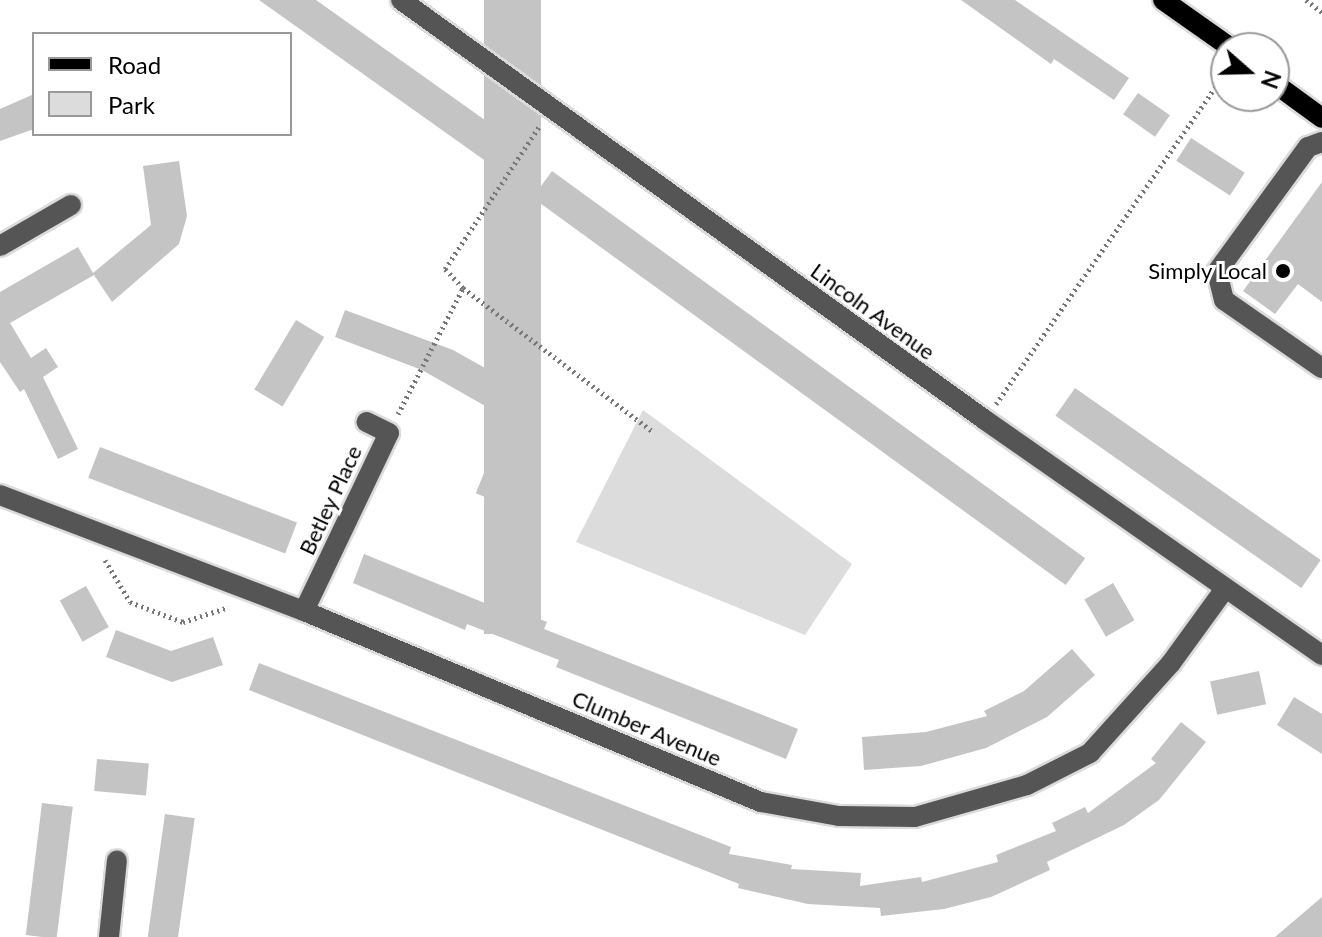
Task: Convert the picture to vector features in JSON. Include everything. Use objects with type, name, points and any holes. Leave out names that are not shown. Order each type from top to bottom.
[{"type":"main road","points":[[1163,0],[1210,33]]},
{"type":"main road","points":[[1290,95],[1322,118]]},
{"type":"street","name":"Lincoln Avenue","points":[[401,0],[1224,590],[1322,655]]},
{"type":"street","points":[[1322,142],[1308,147],[1217,272],[1224,300],[1322,368]]},
{"type":"street","points":[[0,246],[71,205]]},
{"type":"street","name":"Betley Place","points":[[304,611],[389,433],[366,422]]},
{"type":"street","name":"Clumber Avenue","points":[[0,495],[304,611],[761,802],[839,816],[915,817],[1027,785],[1090,753],[1171,663],[1224,590]]},
{"type":"street","points":[[109,937],[117,860]]},
{"type":"path","points":[[1306,0],[1322,12]]},
{"type":"path","points":[[985,420],[1210,95]]},
{"type":"path","points":[[551,110],[445,269],[463,288],[652,431]]},
{"type":"path","points":[[389,433],[463,288]]},
{"type":"path","points":[[85,527],[130,602],[183,622],[260,594]]},
{"type":"green space","points":[[643,410],[852,564],[805,635],[576,542]]},
{"type":"building","points":[[259,0],[316,0],[506,135],[487,162]]},
{"type":"building","points":[[484,0],[541,0],[541,634],[484,634]]},
{"type":"building","points":[[961,0],[1015,0],[1129,78],[1114,100],[1054,59],[1051,64]]},
{"type":"building","points":[[1138,93],[1170,115],[1155,137],[1123,114]]},
{"type":"building","points":[[32,95],[32,130],[0,141],[0,109]]},
{"type":"building","points":[[1191,138],[1245,173],[1230,196],[1176,161]]},
{"type":"building","points":[[179,161],[187,216],[179,244],[112,302],[94,275],[10,323],[31,358],[46,348],[58,367],[43,377],[78,449],[58,459],[24,389],[20,392],[0,362],[0,292],[78,247],[93,273],[151,225],[143,166]]},
{"type":"building","points":[[552,171],[1085,558],[1066,585],[533,198]]},
{"type":"building","name":"Simply Local","points":[[1322,182],[1322,302],[1298,284],[1275,314],[1243,291]]},
{"type":"building","points":[[345,310],[453,350],[517,386],[501,415],[422,370],[335,337]]},
{"type":"building","points":[[296,320],[324,337],[283,406],[254,389]]},
{"type":"building","points":[[1075,388],[1321,560],[1301,588],[1055,416]]},
{"type":"building","points":[[505,421],[534,433],[505,505],[476,493]]},
{"type":"building","points":[[100,447],[297,523],[285,553],[88,478]]},
{"type":"building","points":[[364,554],[502,610],[504,605],[547,622],[544,629],[798,729],[786,759],[556,667],[559,660],[467,624],[465,630],[353,583]]},
{"type":"building","points":[[1113,583],[1134,620],[1106,637],[1084,600]]},
{"type":"building","points":[[86,586],[109,627],[83,642],[60,601]]},
{"type":"building","points":[[116,630],[171,651],[213,637],[223,665],[172,682],[106,657]]},
{"type":"building","points":[[1072,649],[1095,675],[1047,717],[986,748],[921,766],[864,770],[862,737],[926,732],[987,716],[984,711],[1024,691]]},
{"type":"building","points":[[259,663],[731,847],[729,854],[792,865],[791,869],[861,873],[860,886],[921,877],[922,882],[998,862],[996,855],[1056,831],[1052,823],[1085,807],[1088,813],[1156,763],[1151,759],[1181,722],[1206,742],[1159,800],[1124,825],[1047,862],[1050,870],[991,897],[944,909],[881,916],[880,908],[808,904],[738,888],[739,884],[249,690]]},
{"type":"building","points":[[1259,671],[1266,704],[1217,715],[1210,681]]},
{"type":"building","points":[[1294,697],[1322,714],[1322,754],[1277,725]]},
{"type":"building","points":[[97,759],[149,764],[146,795],[94,791]]},
{"type":"building","points":[[42,803],[73,807],[57,937],[26,935]]},
{"type":"building","points":[[165,814],[195,818],[178,937],[148,937]]},
{"type":"building","points":[[1322,897],[1322,937],[1275,937]]},
{"type":"place","name":"Simply Local","points":[[1283,271]]}]
